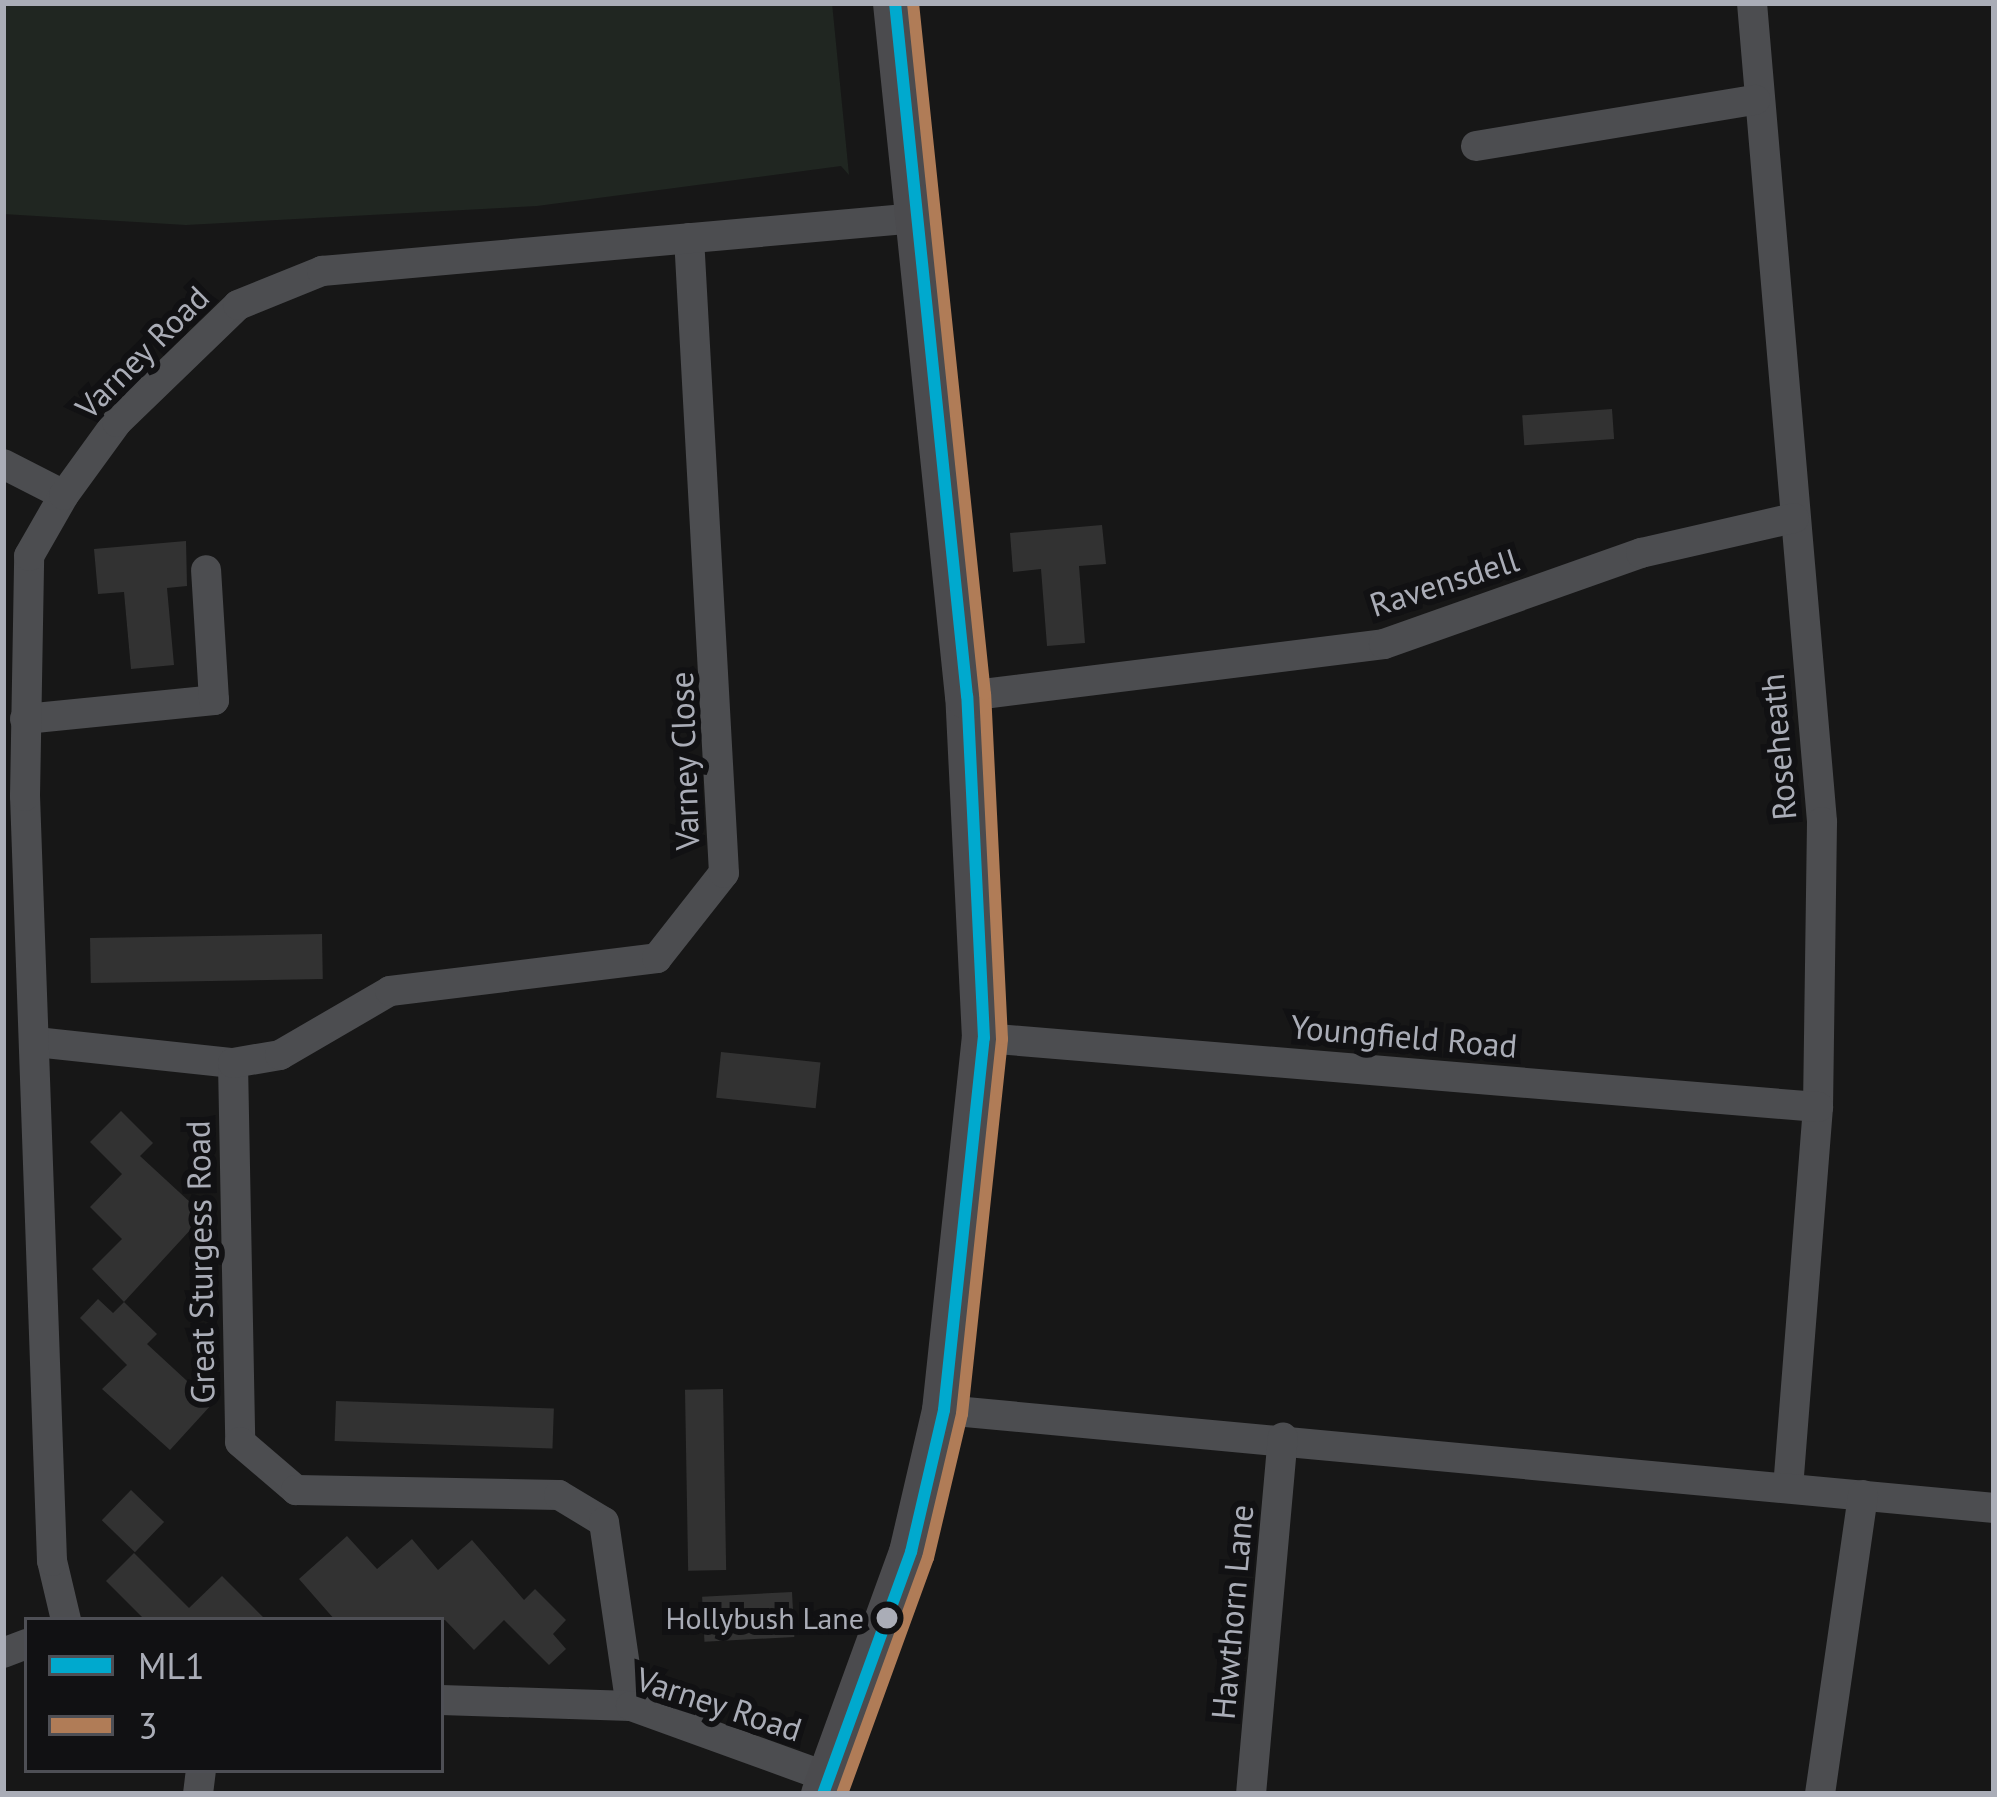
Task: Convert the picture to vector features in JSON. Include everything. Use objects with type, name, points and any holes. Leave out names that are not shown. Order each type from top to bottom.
[{"type":"street","points":[[826,1786],[910,1552],[944,1410],[984,1038],[967,696],[895,3]]},
{"type":"street","name":"Roseheath","points":[[1752,3],[1755,100],[1822,822],[1818,1108],[1788,1486]]},
{"type":"street","points":[[1476,146],[1755,100]]},
{"type":"street","name":"Varney Road","points":[[65,1617],[52,1561],[36,1042],[14,798],[25,718],[29,556],[64,495],[117,422],[238,305],[280,288],[411,255],[917,218]]},
{"type":"street","name":"Varney Close","points":[[232,1063],[280,1055],[390,991],[658,958],[724,873],[689,238]]},
{"type":"street","points":[[3,464],[64,495]]},
{"type":"street","name":"Ravensdell","points":[[967,696],[1384,644],[1641,553],[1794,518]]},
{"type":"street","points":[[25,718],[214,700],[206,570]]},
{"type":"street","name":"Youngfield Road","points":[[984,1038],[1818,1108]]},
{"type":"street","points":[[36,1042],[232,1063]]},
{"type":"street","name":"Great Sturgess Road","points":[[232,1063],[240,1442],[296,1490],[559,1495],[604,1522],[632,1706]]},
{"type":"street","points":[[944,1410],[1283,1437],[1994,1508]]},
{"type":"street","name":"Hawthorn Lane","points":[[1251,1794],[1283,1437]]},
{"type":"street","points":[[1820,1794],[1863,1495]]},
{"type":"street","name":"Varney Road","points":[[444,1700],[632,1706],[826,1786]]},
{"type":"shaded area","points":[[3,3],[832,3],[849,175],[841,166],[537,206],[186,225],[3,214]]},
{"type":"building","points":[[1612,409],[1614,439],[1524,445],[1522,415]]},
{"type":"building","points":[[1102,525],[1106,564],[1079,566],[1085,643],[1047,646],[1041,569],[1013,572],[1010,533]]},
{"type":"building","points":[[186,541],[187,586],[167,588],[174,665],[131,669],[124,592],[98,594],[94,549]]},
{"type":"building","points":[[322,934],[323,979],[91,983],[90,938]]},
{"type":"building","points":[[721,1052],[820,1062],[816,1108],[716,1098]]},
{"type":"building","points":[[121,1111],[153,1143],[140,1156],[204,1215],[124,1302],[92,1269],[122,1239],[90,1207],[122,1174],[90,1142]]},
{"type":"building","points":[[98,1299],[113,1313],[124,1302],[157,1334],[147,1344],[212,1404],[170,1450],[102,1389],[127,1365],[80,1318]]},
{"type":"building","points":[[723,1389],[726,1570],[688,1571],[685,1390]]},
{"type":"building","points":[[336,1401],[554,1409],[552,1449],[335,1441]]},
{"type":"building","points":[[131,1490],[164,1522],[135,1552],[102,1520]]},
{"type":"building","points":[[347,1536],[377,1569],[412,1539],[438,1570],[472,1540],[524,1600],[535,1589],[566,1620],[553,1634],[566,1649],[549,1665],[504,1620],[474,1650],[444,1617],[332,1617],[299,1579]]},
{"type":"building","points":[[134,1553],[189,1608],[222,1576],[263,1617],[142,1617],[106,1581]]},
{"type":"building","points":[[792,1592],[794,1637],[704,1642],[702,1597]]},
{"type":"transit line","name":"ML1","points":[[823,1794],[911,1552],[944,1410],[984,1038],[967,696],[895,3]]},
{"type":"transit line","name":"3","points":[[842,1794],[928,1558],[962,1414],[1002,1039],[985,694],[913,3]]},
{"type":"place","name":"Hollybush Lane","points":[[887,1618]]}]
